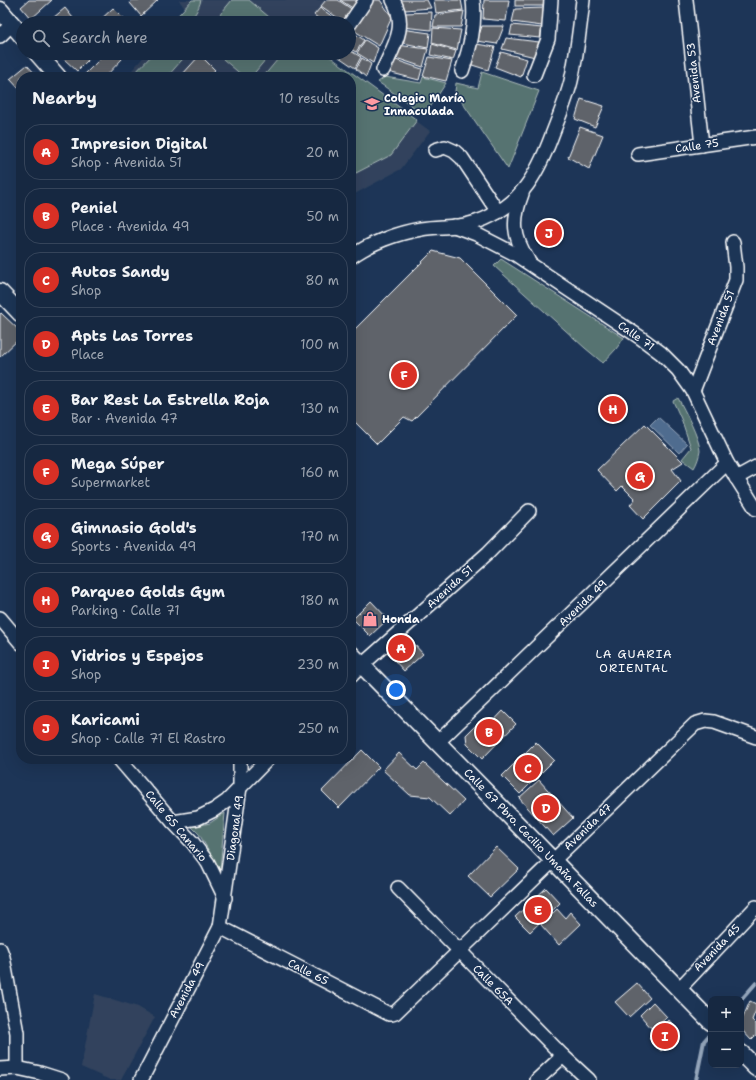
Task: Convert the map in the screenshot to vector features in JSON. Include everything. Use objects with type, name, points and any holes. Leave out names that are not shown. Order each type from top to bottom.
[{"type":"main road","points":[[0,10],[16,29]]},
{"type":"main road","points":[[43,60],[54,72]]},
{"type":"main road","points":[[0,292],[16,309]]},
{"type":"main road","name":"Calle 67 Pbro. Cecilio Umaña Fallas","points":[[356,666],[438,742],[708,1018]]},
{"type":"main road","points":[[744,1056],[756,1068]]},
{"type":"street","points":[[355,16],[366,0]]},
{"type":"street","points":[[383,70],[399,34],[400,21],[396,6],[392,0]]},
{"type":"street","points":[[462,71],[469,50],[473,29],[473,0]]},
{"type":"street","points":[[534,75],[548,39],[552,0]]},
{"type":"street","points":[[531,265],[520,248],[515,228],[517,208],[524,189],[542,160],[570,82],[583,0]]},
{"type":"street","name":"Avenida 53","points":[[686,0],[702,145]]},
{"type":"street","points":[[0,36],[12,24]]},
{"type":"street","name":"Calle 75","points":[[638,154],[756,137]]},
{"type":"street","points":[[435,150],[445,147],[454,151],[462,158],[498,212]]},
{"type":"street","points":[[356,253],[388,237],[420,229],[469,224],[484,219],[498,212],[524,189]]},
{"type":"street","name":"Calle 71","points":[[454,226],[476,234],[515,254],[641,338],[661,354],[678,370],[693,391],[727,463],[756,509]]},
{"type":"street","name":"Avenida 51","points":[[693,391],[736,280],[733,242]]},
{"type":"street","name":"Avenida 49","points":[[438,742],[727,463]]},
{"type":"street","points":[[736,478],[756,467]]},
{"type":"street","name":"Avenida 51","points":[[356,664],[488,553],[528,512]]},
{"type":"street","points":[[0,618],[16,637]]},
{"type":"street","name":"Avenida 47","points":[[395,1013],[695,724],[705,721],[714,722],[756,737]]},
{"type":"street","name":"Calle 65 Canario","points":[[124,764],[202,854],[225,898]]},
{"type":"street","name":"Diagonal 49","points":[[225,898],[240,787],[240,764]]},
{"type":"street","points":[[173,822],[198,818],[214,810],[227,801],[263,764]]},
{"type":"street","name":"Calle 65A","points":[[398,888],[563,1056],[589,1080]]},
{"type":"street","name":"Avenida 49","points":[[141,1080],[220,927],[225,898]]},
{"type":"street","name":"Avenida 45","points":[[678,989],[756,907]]},
{"type":"street","name":"Calle 65","points":[[220,927],[388,1014],[395,1013]]},
{"type":"street","points":[[0,949],[3,957],[18,1033],[18,1068]]},
{"type":"street","points":[[537,1080],[563,1056]]},
{"type":"street","points":[[0,1069],[18,1068],[62,1080]]},
{"type":"shaded area","points":[[179,0],[338,0],[326,16],[179,16],[185,9]]},
{"type":"shaded area","name":"Colegio María Inmaculada","points":[[141,60],[334,60],[351,72],[218,72],[206,61],[196,72],[130,72]]},
{"type":"shaded area","name":"Colegio María Inmaculada","points":[[356,76],[430,131],[401,169],[356,193]]},
{"type":"shaded area","points":[[658,417],[687,444],[679,453],[650,425]]},
{"type":"shaded area","points":[[95,994],[138,1007],[155,1017],[121,1080],[110,1080],[81,1067]]},
{"type":"green space","points":[[192,0],[201,0],[194,16],[177,16]]},
{"type":"green space","points":[[232,0],[249,0],[268,16],[219,16]]},
{"type":"green space","points":[[147,60],[182,60],[171,72],[136,72]]},
{"type":"green space","points":[[224,60],[265,60],[255,72],[238,72]]},
{"type":"green space","points":[[277,60],[335,60],[351,72],[267,72]]},
{"type":"green space","points":[[482,72],[539,91],[508,169],[455,92],[456,83],[478,88]]},
{"type":"green space","points":[[356,76],[417,120],[391,155],[356,173]]},
{"type":"green space","points":[[385,77],[421,83],[423,77],[446,83],[425,115],[378,82]]},
{"type":"green space","points":[[501,259],[624,338],[603,363],[494,266]]},
{"type":"green space","points":[[678,398],[691,424],[699,446],[700,451],[694,468],[682,459],[691,448],[682,421],[673,401]]},
{"type":"green space","points":[[225,813],[220,870],[199,834],[192,827],[210,823]]},
{"type":"building","points":[[29,0],[52,0],[34,16],[28,16],[21,7]]},
{"type":"building","points":[[132,0],[158,0],[141,16],[130,3]]},
{"type":"building","points":[[326,0],[338,0],[353,10],[349,16],[335,16],[321,6]]},
{"type":"building","points":[[340,0],[360,0],[354,9]]},
{"type":"building","points":[[373,0],[380,0],[392,17],[379,46],[356,32],[356,26]]},
{"type":"building","points":[[400,0],[427,0],[431,8],[405,10]]},
{"type":"building","points":[[434,0],[461,0],[463,10],[436,13]]},
{"type":"building","points":[[484,0],[509,0],[506,21],[483,19]]},
{"type":"building","points":[[515,0],[545,0],[545,6],[515,6]]},
{"type":"building","points":[[65,8],[71,16],[55,16]]},
{"type":"building","points":[[113,8],[121,16],[104,16]]},
{"type":"building","points":[[320,8],[332,16],[315,16],[314,15]]},
{"type":"building","points":[[545,8],[542,26],[512,22],[515,9]]},
{"type":"building","points":[[464,11],[461,27],[433,27],[435,15]]},
{"type":"building","points":[[432,12],[431,30],[402,27],[404,13]]},
{"type":"building","points":[[512,25],[542,28],[540,38],[510,35]]},
{"type":"building","points":[[482,26],[504,26],[497,44],[477,41]]},
{"type":"building","points":[[433,28],[461,30],[457,50],[432,43]]},
{"type":"building","points":[[401,29],[430,33],[428,48],[398,42]]},
{"type":"building","points":[[356,35],[364,40],[356,52]]},
{"type":"building","points":[[506,38],[539,42],[535,57],[502,49]]},
{"type":"building","points":[[365,40],[378,48],[373,63],[357,53]]},
{"type":"building","points":[[432,44],[456,51],[453,60],[430,55]]},
{"type":"building","points":[[476,44],[495,47],[488,70],[469,64]]},
{"type":"building","points":[[397,45],[428,49],[423,67],[393,57]]},
{"type":"building","points":[[501,52],[527,59],[521,77],[495,67]]},
{"type":"building","points":[[356,54],[361,57],[355,68],[343,60],[356,60]]},
{"type":"building","points":[[429,57],[452,61],[446,81],[423,76]]},
{"type":"building","points":[[362,58],[371,64],[366,77],[356,69]]},
{"type":"building","points":[[393,59],[422,69],[419,80],[388,72]]},
{"type":"building","points":[[65,60],[88,60],[77,71]]},
{"type":"building","points":[[99,60],[121,60],[110,72],[87,72]]},
{"type":"building","points":[[195,60],[205,60],[215,70],[213,72],[185,72]]},
{"type":"building","points":[[27,65],[33,72],[18,72]]},
{"type":"building","points":[[16,74],[16,86],[10,79]]},
{"type":"building","points":[[581,99],[604,106],[595,127],[575,119]]},
{"type":"building","points":[[580,127],[603,135],[589,169],[568,157]]},
{"type":"building","points":[[433,251],[460,258],[517,315],[412,421],[404,417],[377,444],[356,423],[356,328]]},
{"type":"building","points":[[1,313],[16,327],[16,342],[0,357]]},
{"type":"building","points":[[645,424],[683,462],[672,469],[681,481],[643,519],[630,505],[635,499],[622,486],[617,491],[597,470]]},
{"type":"building","name":"Honda","points":[[371,601],[388,619],[370,636],[356,622],[356,616]]},
{"type":"building","points":[[406,635],[414,644],[395,661],[387,652]]},
{"type":"building","points":[[414,644],[423,654],[404,671],[395,661]]},
{"type":"building","points":[[503,711],[516,724],[482,759],[467,744],[466,735],[479,722],[486,729]]},
{"type":"building","points":[[536,742],[554,760],[520,794],[502,776]]},
{"type":"building","points":[[362,750],[379,767],[339,808],[322,791],[348,764],[356,764],[356,756]]},
{"type":"building","points":[[399,753],[417,770],[424,763],[464,801],[450,816],[430,797],[410,795],[383,770]]},
{"type":"building","points":[[539,780],[573,818],[553,836],[519,798]]},
{"type":"building","points":[[496,847],[519,869],[490,897],[468,876]]},
{"type":"building","points":[[546,888],[560,903],[530,932],[515,917]]},
{"type":"building","points":[[557,909],[565,918],[570,912],[581,924],[559,945],[541,925]]},
{"type":"building","points":[[637,983],[650,998],[629,1017],[615,1002]]},
{"type":"building","points":[[750,1001],[756,1004],[756,1010],[752,1020],[756,1024],[756,1035],[751,1040],[744,1032],[744,1015]]},
{"type":"building","points":[[653,1002],[667,1017],[653,1030],[640,1015]]},
{"type":"building","points":[[669,1020],[680,1033],[661,1051],[649,1038]]},
{"type":"waterway","points":[[744,997],[756,983]]},
{"type":"waterway","points":[[696,1080],[704,1041],[708,1036]]},
{"type":"place","name":"Colegio María Inmaculada","points":[[372,104]]},
{"type":"place","name":"Karicami","points":[[549,233]]},
{"type":"place","name":"Mega Súper","points":[[404,375]]},
{"type":"place","name":"Parqueo Golds Gym","points":[[613,409]]},
{"type":"place","name":"Gimnasio Gold's","points":[[640,476]]},
{"type":"place","name":"Honda","points":[[370,619]]},
{"type":"place","name":"Impresion Digital","points":[[401,648]]},
{"type":"place","name":"Peniel","points":[[489,732]]},
{"type":"place","name":"Autos Sandy","points":[[528,768]]},
{"type":"place","name":"Apts Las Torres","points":[[546,808]]},
{"type":"place","name":"Bar Rest La Estrella Roja","points":[[538,910]]},
{"type":"place","name":"Vidrios y Espejos","points":[[665,1036]]},
{"type":"district","name":"LA GUARIA ORIENTAL","points":[[634,661]]}]
